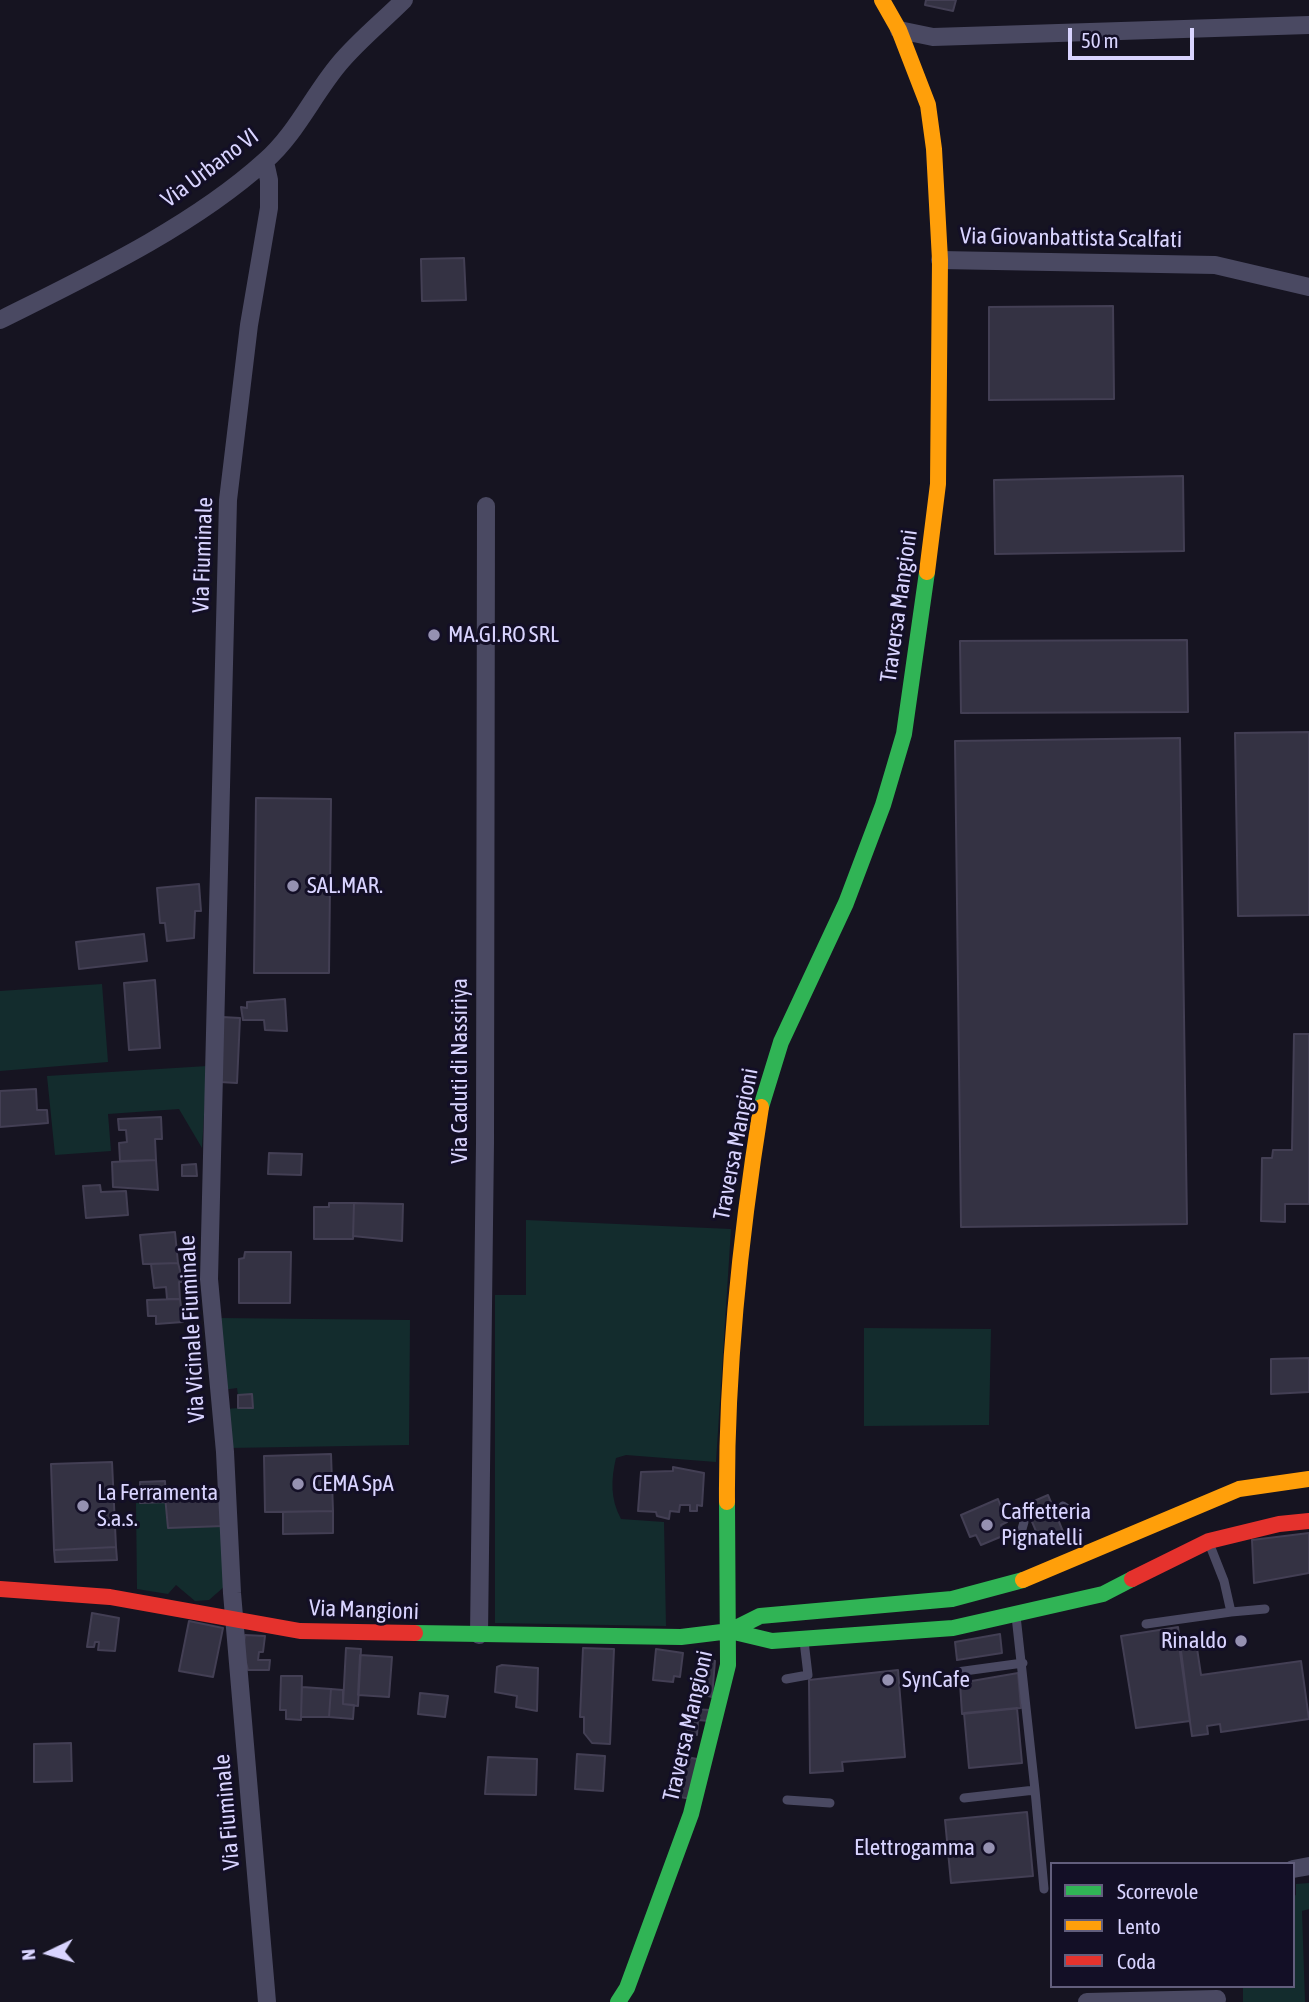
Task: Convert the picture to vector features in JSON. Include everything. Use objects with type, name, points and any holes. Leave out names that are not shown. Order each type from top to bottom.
[{"type":"street","name":"Via Urbano VI","points":[[0,320],[113,262],[190,216],[265,162],[287,139],[340,63],[404,0]]},
{"type":"street","points":[[882,0],[899,30],[933,37],[1309,24]]},
{"type":"street","name":"Via Giovanbattista Scalfati","points":[[899,30],[928,105],[934,149],[940,260],[1215,265],[1309,288]]},
{"type":"street","name":"Via Fiuminale","points":[[219,952],[228,500],[249,325],[269,208],[265,162]]},
{"type":"street","name":"Traversa Mangioni","points":[[618,2002],[627,1988],[691,1814],[729,1665],[727,1471],[731,1349],[749,1177],[762,1103],[781,1042],[846,903],[883,805],[904,734],[938,484],[940,260]]},
{"type":"street","name":"Via Caduti di Nassiriya","points":[[479,1635],[485,1143],[486,506]]},
{"type":"street","name":"Via Vicinale Fiuminale","points":[[219,952],[209,1279],[236,1618]]},
{"type":"street","name":"Via Mangioni","points":[[0,1589],[123,1593],[300,1631],[681,1637],[730,1631],[760,1616],[807,1609],[952,1599],[1043,1573],[1239,1489],[1309,1479]]},
{"type":"street","points":[[1199,1505],[1221,1517],[1211,1541],[1190,1527],[1199,1505]]},
{"type":"street","name":"Via Mangioni","points":[[730,1631],[772,1641],[953,1628],[1103,1594],[1124,1574],[1211,1541],[1279,1524],[1309,1521]]},
{"type":"street","points":[[1115,1543],[1134,1554],[1124,1574]]},
{"type":"street","points":[[1115,1543],[1124,1574]]},
{"type":"street","points":[[1043,1573],[1053,1588],[1049,1608]]},
{"type":"street","points":[[1022,1580],[1024,1613]]},
{"type":"street","points":[[904,1602],[916,1616],[906,1632]]},
{"type":"street","points":[[807,1609],[815,1623],[809,1639]]},
{"type":"street","name":"Via Fiuminale","points":[[236,1618],[267,2002]]},
{"type":"street","points":[[1087,2002],[1217,1996]]},
{"type":"lane","points":[[1063,1506],[1077,1515]]},
{"type":"lane","points":[[1018,1543],[1024,1522]]},
{"type":"lane","points":[[1211,1541],[1231,1612]]},
{"type":"lane","points":[[1146,1624],[1265,1609]]},
{"type":"lane","points":[[1024,1613],[1023,1663],[1044,1889]]},
{"type":"lane","points":[[786,1679],[808,1675],[809,1639]]},
{"type":"lane","points":[[957,1672],[1023,1663]]},
{"type":"lane","points":[[964,1798],[1035,1790]]},
{"type":"lane","points":[[787,1800],[831,1803]]},
{"type":"green space","points":[[102,984],[108,1062],[0,1071],[0,991]]},
{"type":"green space","points":[[207,1066],[202,1148],[179,1109],[108,1114],[111,1151],[55,1155],[47,1076]]},
{"type":"green space","points":[[526,1220],[731,1229],[716,1462],[626,1455],[616,1458],[614,1466],[613,1496],[621,1519],[664,1522],[666,1626],[495,1623],[495,1295],[526,1295]]},
{"type":"green space","points":[[218,1318],[410,1320],[409,1445],[228,1448],[225,1409],[253,1407],[252,1394],[238,1395],[237,1388],[223,1390]]},
{"type":"green space","points":[[864,1328],[991,1329],[989,1425],[864,1426]]},
{"type":"green space","points":[[166,1502],[168,1528],[224,1526],[225,1586],[209,1600],[195,1601],[176,1585],[168,1594],[137,1589],[136,1503]]},
{"type":"green space","points":[[1309,1883],[1309,1909],[1302,1911],[1305,2002],[1243,2002],[1243,1988],[1295,1988],[1296,1884]]},
{"type":"building","points":[[926,0],[956,0],[953,11],[925,5]]},
{"type":"building","points":[[464,258],[466,300],[422,301],[421,259]]},
{"type":"building","points":[[1113,306],[1114,399],[989,400],[989,307]]},
{"type":"building","points":[[1183,476],[1184,551],[995,554],[994,480]]},
{"type":"building","points":[[1187,640],[1188,712],[961,713],[960,641]]},
{"type":"building","points":[[1309,732],[1309,915],[1238,916],[1235,733]]},
{"type":"building","points":[[1180,738],[1187,1224],[961,1227],[955,741]]},
{"type":"building","name":"SAL.MAR.","points":[[256,798],[331,799],[329,973],[254,973]]},
{"type":"building","points":[[199,884],[201,911],[195,911],[194,938],[167,941],[165,923],[160,923],[157,888]]},
{"type":"building","points":[[144,934],[147,961],[79,969],[76,942]]},
{"type":"building","points":[[155,980],[160,1048],[129,1050],[124,983]]},
{"type":"building","points":[[285,999],[287,1031],[265,1030],[264,1020],[243,1020],[241,1007],[247,1008],[247,1002]]},
{"type":"building","points":[[222,1017],[240,1018],[237,1083],[220,1082]]},
{"type":"building","points":[[1294,1034],[1309,1034],[1309,1204],[1285,1204],[1285,1222],[1261,1221],[1262,1158],[1272,1158],[1273,1150],[1292,1150]]},
{"type":"building","points":[[36,1089],[37,1110],[47,1110],[48,1123],[0,1127],[0,1091]]},
{"type":"building","points":[[161,1117],[162,1139],[155,1139],[156,1160],[120,1161],[119,1143],[127,1142],[126,1130],[119,1130],[118,1119]]},
{"type":"building","points":[[269,1153],[302,1154],[301,1175],[268,1174]]},
{"type":"building","points":[[156,1160],[158,1190],[113,1187],[112,1162]]},
{"type":"building","points":[[196,1164],[197,1176],[182,1176],[182,1165]]},
{"type":"building","points":[[100,1185],[101,1192],[126,1191],[128,1215],[86,1218],[83,1186]]},
{"type":"building","points":[[329,1203],[354,1203],[353,1239],[314,1239],[314,1207],[329,1207]]},
{"type":"building","points":[[354,1203],[403,1204],[402,1241],[353,1236]]},
{"type":"building","points":[[175,1232],[178,1263],[143,1264],[140,1235]]},
{"type":"building","points":[[245,1252],[291,1252],[290,1303],[239,1303],[239,1259],[244,1258]]},
{"type":"building","points":[[178,1263],[183,1282],[179,1282],[180,1299],[167,1299],[166,1287],[154,1288],[151,1264]]},
{"type":"building","points":[[180,1299],[183,1322],[156,1324],[156,1316],[148,1316],[147,1300]]},
{"type":"building","points":[[1309,1358],[1309,1392],[1271,1394],[1271,1359]]},
{"type":"building","points":[[252,1394],[253,1408],[238,1408],[238,1395]]},
{"type":"building","name":"CEMA SpA","points":[[331,1454],[333,1511],[265,1512],[264,1456]]},
{"type":"building","name":"La Ferramenta S.a.s.","points":[[112,1462],[116,1547],[54,1550],[51,1464]]},
{"type":"building","points":[[673,1467],[704,1473],[702,1506],[697,1505],[697,1511],[690,1511],[690,1505],[680,1505],[679,1512],[670,1511],[669,1519],[657,1516],[656,1512],[638,1511],[641,1472],[673,1471]]},
{"type":"building","points":[[165,1481],[166,1502],[140,1503],[140,1482]]},
{"type":"building","points":[[203,1488],[203,1497],[225,1496],[224,1526],[168,1528],[165,1496],[187,1496],[187,1489]]},
{"type":"building","points":[[1048,1495],[1064,1534],[1041,1543],[1025,1505]]},
{"type":"building","points":[[998,1499],[1007,1522],[1001,1525],[1005,1535],[981,1545],[976,1535],[970,1537],[961,1515]]},
{"type":"building","points":[[333,1511],[333,1533],[283,1534],[283,1512]]},
{"type":"building","points":[[1309,1533],[1309,1573],[1254,1583],[1252,1540]]},
{"type":"building","points":[[116,1547],[117,1560],[55,1562],[54,1550]]},
{"type":"building","points":[[92,1613],[119,1618],[115,1651],[98,1650],[99,1642],[95,1642],[94,1647],[87,1647]]},
{"type":"building","points":[[189,1621],[223,1628],[213,1677],[179,1671]]},
{"type":"building","points":[[1178,1627],[1190,1721],[1136,1728],[1121,1636]]},
{"type":"building","points":[[1000,1634],[1002,1653],[957,1660],[955,1642]]},
{"type":"building","points":[[245,1635],[265,1636],[263,1652],[259,1652],[258,1660],[270,1660],[269,1670],[248,1670],[243,1651]]},
{"type":"building","points":[[1195,1635],[1201,1675],[1301,1661],[1309,1719],[1221,1732],[1220,1724],[1207,1726],[1208,1734],[1192,1736],[1178,1638]]},
{"type":"building","points":[[346,1648],[361,1649],[358,1706],[343,1704]]},
{"type":"building","points":[[583,1648],[614,1649],[610,1744],[592,1743],[584,1733],[584,1717],[580,1717]]},
{"type":"building","points":[[656,1649],[683,1653],[680,1677],[674,1676],[673,1682],[653,1680]]},
{"type":"building","points":[[360,1655],[392,1657],[389,1697],[358,1695]]},
{"type":"building","points":[[699,1658],[715,1661],[712,1697],[693,1692]]},
{"type":"building","points":[[502,1665],[538,1668],[537,1711],[516,1707],[517,1696],[495,1692],[497,1667]]},
{"type":"building","points":[[898,1670],[905,1757],[842,1762],[843,1771],[810,1773],[809,1680]]},
{"type":"building","points":[[1018,1673],[1021,1708],[962,1714],[960,1683]]},
{"type":"building","points":[[281,1676],[302,1676],[301,1720],[286,1719],[286,1710],[280,1710]]},
{"type":"building","points":[[302,1687],[331,1689],[329,1717],[301,1717]]},
{"type":"building","points":[[331,1689],[343,1690],[343,1704],[354,1705],[353,1719],[329,1717]]},
{"type":"building","points":[[420,1693],[448,1696],[445,1717],[418,1714]]},
{"type":"building","points":[[1017,1708],[1022,1763],[969,1768],[964,1713]]},
{"type":"building","points":[[691,1709],[711,1710],[709,1721],[698,1720],[697,1735],[687,1733]]},
{"type":"building","points":[[71,1743],[72,1781],[34,1782],[34,1744]]},
{"type":"building","points":[[577,1754],[605,1756],[603,1791],[575,1789]]},
{"type":"building","points":[[682,1756],[702,1760],[691,1799],[675,1796]]},
{"type":"building","points":[[488,1757],[537,1759],[536,1795],[485,1794]]},
{"type":"building","name":"Elettrogamma","points":[[1027,1812],[1033,1876],[951,1883],[945,1820]]},
{"type":"traffic: fast","points":[[761,1107],[781,1042],[846,903],[883,805],[904,734],[927,572]]},
{"type":"traffic: fast","points":[[618,2002],[627,1988],[691,1814],[728,1665],[727,1502]]},
{"type":"traffic: fast","points":[[730,1631],[772,1641],[953,1628],[1103,1594],[1132,1579]]},
{"type":"traffic: fast","points":[[415,1633],[681,1637],[730,1631],[760,1616],[952,1599],[1023,1580]]},
{"type":"traffic: slow","points":[[882,0],[899,30],[928,105],[934,149],[940,260],[938,484],[927,572]]},
{"type":"traffic: slow","points":[[727,1502],[729,1403],[736,1304],[761,1107]]},
{"type":"traffic: slow","points":[[1023,1580],[1239,1489],[1309,1479]]},
{"type":"traffic: jam","points":[[1132,1579],[1209,1541],[1279,1524],[1309,1521]]},
{"type":"traffic: jam","points":[[0,1589],[110,1597],[300,1631],[415,1633]]},
{"type":"place","name":"MA.GI.RO SRL","points":[[434,635]]},
{"type":"place","name":"SAL.MAR.","points":[[293,886]]},
{"type":"place","name":"CEMA SpA","points":[[298,1484]]},
{"type":"place","name":"La Ferramenta S.a.s.","points":[[83,1506]]},
{"type":"place","name":"Caffetteria Pignatelli","points":[[987,1525]]},
{"type":"place","name":"Rinaldo","points":[[1241,1641]]},
{"type":"place","name":"SynCafe","points":[[888,1680]]},
{"type":"place","name":"Elettrogamma","points":[[989,1848]]}]
